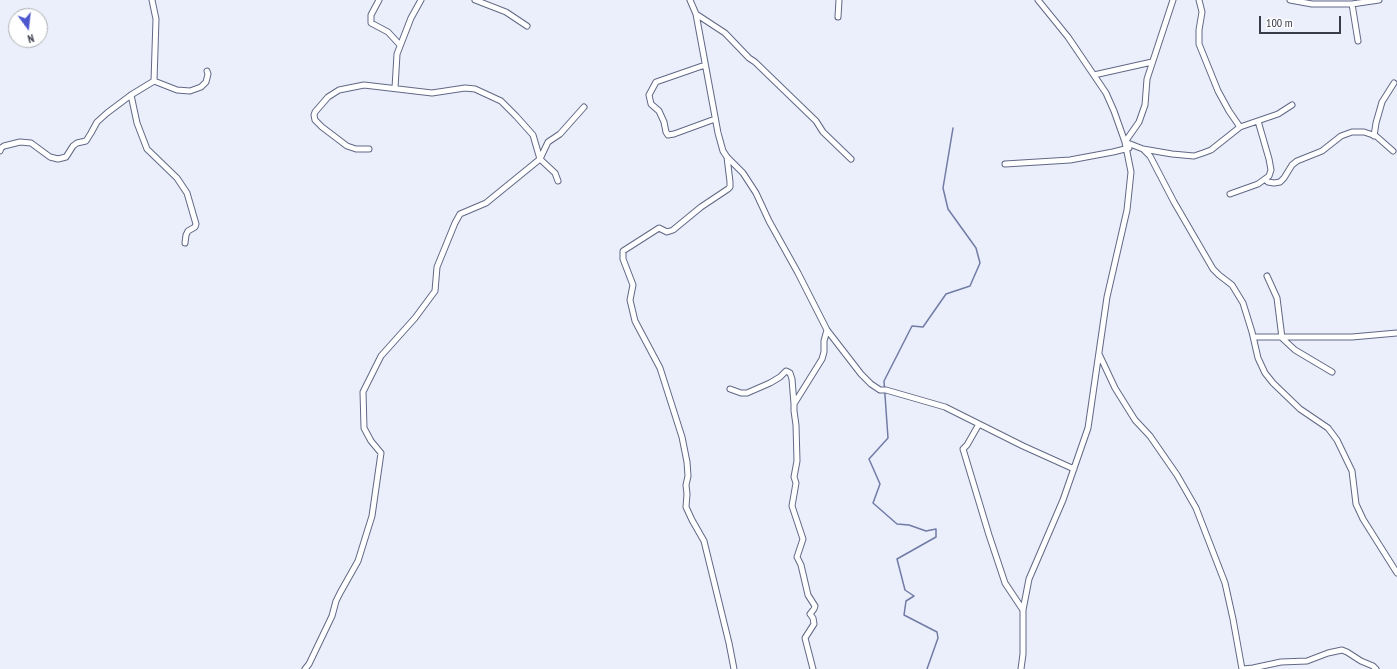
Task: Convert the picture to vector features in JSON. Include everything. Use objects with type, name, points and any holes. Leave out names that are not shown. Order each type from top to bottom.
[{"type":"street","points":[[152,0],[156,19],[154,81]]},
{"type":"street","points":[[379,0],[371,15],[371,23],[388,32],[400,45]]},
{"type":"street","points":[[395,88],[397,54],[411,18],[421,0]]},
{"type":"street","points":[[476,0],[506,12],[527,26]]},
{"type":"street","points":[[690,0],[696,14],[715,119],[723,151],[743,173],[756,194],[768,221],[798,273],[827,330],[861,374],[871,384],[883,390],[945,407],[1074,469]]},
{"type":"street","points":[[838,17],[839,0]]},
{"type":"street","points":[[1022,668],[1024,654],[1022,610],[1029,580],[1063,500],[1088,428],[1107,297],[1127,210],[1131,172],[1125,142],[1109,99],[1068,37],[1038,0]]},
{"type":"street","points":[[1125,142],[1139,122],[1145,105],[1147,79],[1173,0]]},
{"type":"street","points":[[1199,0],[1202,12],[1199,30],[1199,44],[1218,91],[1229,111],[1240,126]]},
{"type":"street","points":[[1290,0],[1312,4],[1352,4],[1379,0]]},
{"type":"street","points":[[1352,4],[1358,41]]},
{"type":"street","points":[[696,14],[725,33],[749,58],[816,121],[823,132],[852,159]]},
{"type":"street","points":[[1094,75],[1152,62]]},
{"type":"street","points":[[705,65],[656,82],[649,95],[651,104],[659,111],[668,135],[715,119]]},
{"type":"street","points":[[154,81],[177,90],[190,91],[201,87],[206,82],[208,74],[207,71]]},
{"type":"street","points":[[0,151],[4,146],[20,142],[31,143],[50,157],[58,159],[66,157],[73,146],[77,143],[86,141],[97,122],[107,113],[131,95],[154,81]]},
{"type":"street","points":[[1374,136],[1382,102],[1394,83]]},
{"type":"street","points":[[370,149],[356,149],[347,146],[315,120],[315,112],[328,97],[339,90],[364,85],[432,93],[465,88],[475,89],[501,101],[516,116],[533,135],[540,159],[555,173],[558,181]]},
{"type":"street","points":[[131,95],[137,123],[147,149],[177,178],[187,193],[196,224],[188,231],[185,243]]},
{"type":"street","points":[[1125,142],[1144,149],[1194,156],[1210,150],[1240,126],[1278,114],[1292,105]]},
{"type":"street","points":[[305,669],[309,664],[332,616],[336,601],[358,561],[372,516],[381,453],[371,441],[364,428],[363,392],[381,356],[415,318],[435,291],[437,267],[460,214],[486,203],[540,159],[548,142],[560,134],[584,107]]},
{"type":"street","points":[[1230,194],[1258,184],[1270,176],[1271,170],[1258,121]]},
{"type":"street","points":[[1266,180],[1274,183],[1280,182],[1292,165],[1297,161],[1322,151],[1341,136],[1352,132],[1364,132],[1374,136],[1393,151]]},
{"type":"street","points":[[1005,164],[1070,160],[1136,146]]},
{"type":"street","points":[[1144,149],[1150,156],[1178,208],[1214,269],[1232,285],[1243,303],[1254,337],[1258,358],[1265,372],[1273,383],[1300,409],[1328,428],[1337,440],[1352,471],[1356,504],[1363,519],[1397,573]]},
{"type":"street","points":[[727,157],[730,182],[730,187],[728,189],[696,211],[673,230],[668,232],[658,228],[623,251],[623,259],[633,285],[630,300],[635,321],[660,368],[682,437],[688,476],[686,485],[688,494],[686,499],[686,507],[704,541],[729,642],[734,669]]},
{"type":"street","points":[[1266,276],[1277,298],[1282,338],[1295,350],[1332,372]]},
{"type":"street","points":[[794,404],[822,359],[827,330]]},
{"type":"street","points":[[1254,337],[1352,337],[1397,333]]},
{"type":"street","points":[[1099,354],[1115,388],[1135,420],[1150,436],[1177,475],[1196,508],[1225,583],[1243,669],[1281,662],[1306,661],[1328,653],[1342,650],[1376,669]]},
{"type":"street","points":[[730,389],[741,393],[747,393],[780,377],[786,371],[790,373],[792,379],[797,461],[794,477],[796,483],[792,506],[803,539],[797,556],[801,565],[808,595],[815,606],[810,614],[813,618],[814,624],[805,638],[813,669]]},
{"type":"street","points":[[978,424],[967,445],[962,449],[1005,583],[1022,610]]},
{"type":"waterway","points":[[927,669],[938,638],[937,632],[904,615],[906,601],[914,596],[905,590],[897,559],[936,537],[936,529],[926,531],[909,525],[897,524],[873,503],[880,484],[869,459],[888,438],[884,381],[912,326],[923,327],[946,294],[970,286],[980,263],[976,248],[948,209],[943,188],[953,128]]}]
